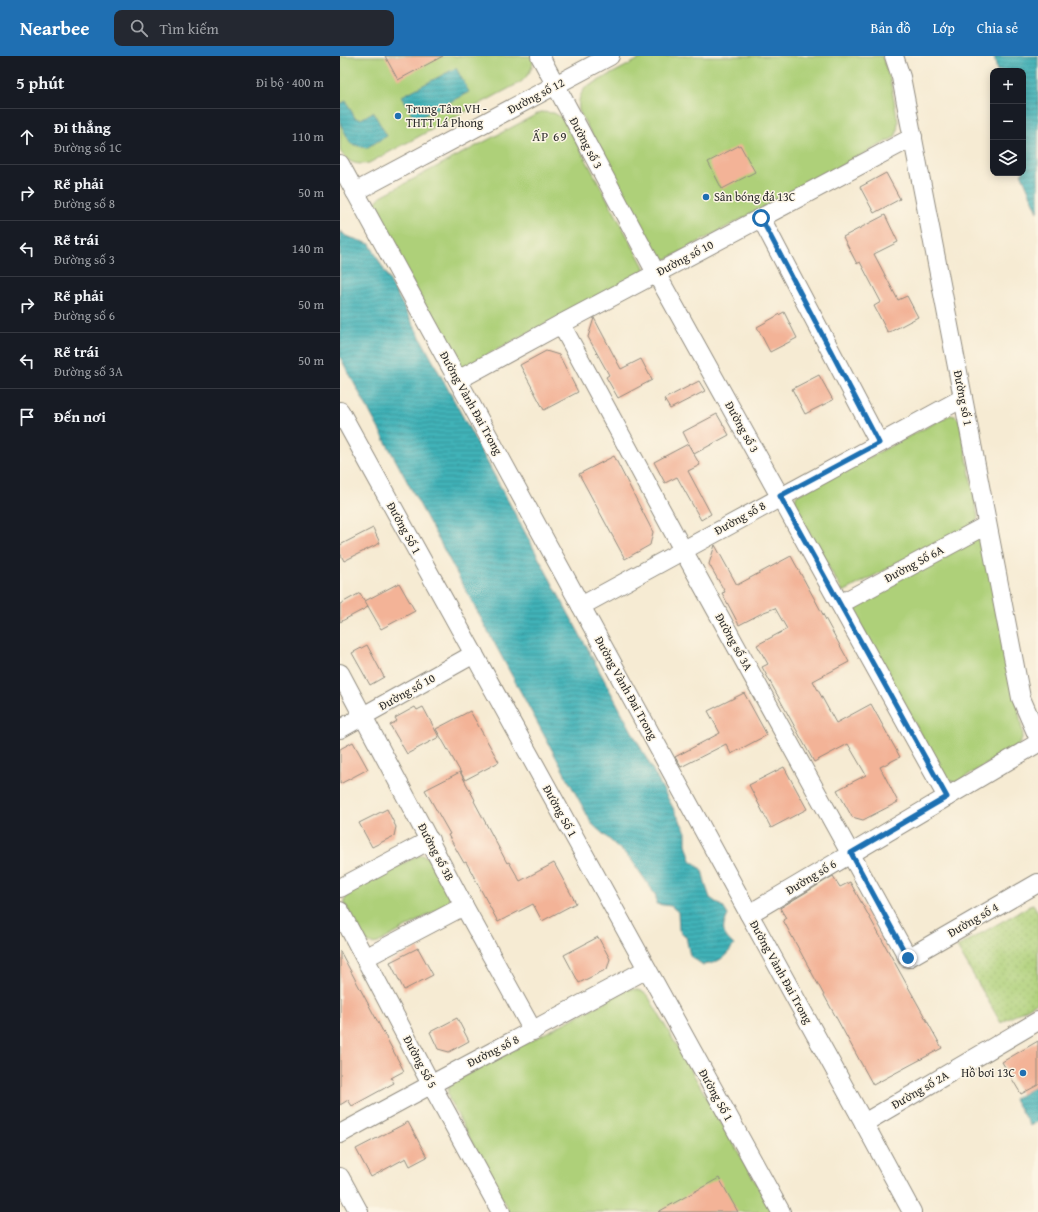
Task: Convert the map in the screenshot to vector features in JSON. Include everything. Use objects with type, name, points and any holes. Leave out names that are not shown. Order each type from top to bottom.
[{"type":"street","name":"Đường số 3","points":[[540,56],[656,274],[947,797]]},
{"type":"street","name":"Đường số 12","points":[[356,192],[610,56]]},
{"type":"street","name":"Đường số 1","points":[[894,56],[901,77],[913,137],[1021,698],[1038,737]]},
{"type":"street","name":"Đường số 10","points":[[458,380],[913,137]]},
{"type":"street","name":"Đường Vành Đai Trong","points":[[340,164],[912,1212]]},
{"type":"street","points":[[761,218],[879,443]]},
{"type":"street","name":"Đường số 3A","points":[[561,324],[682,550],[908,958]]},
{"type":"street","name":"Đường số 8","points":[[581,606],[780,496],[963,398]]},
{"type":"street","name":"Đường Số 1","points":[[340,411],[781,1212]]},
{"type":"street","name":"Đường Số 6A","points":[[840,604],[988,524]]},
{"type":"street","name":"Đường số 10","points":[[340,729],[474,654]]},
{"type":"street","name":"Đường số 3B","points":[[340,673],[464,906],[533,1030]]},
{"type":"street","name":"Đường số 6","points":[[749,914],[1038,743]]},
{"type":"street","points":[[340,888],[430,840]]},
{"type":"street","name":"Đường số 4","points":[[908,958],[1038,883]]},
{"type":"street","points":[[365,958],[464,906]]},
{"type":"street","name":"Đường Số 5","points":[[340,912],[501,1212]]},
{"type":"street","name":"Đường số 8","points":[[340,1134],[647,969]]},
{"type":"street","name":"Đường số 2A","points":[[864,1123],[1038,1021]]},
{"type":"street","points":[[340,1177],[359,1212]]},
{"type":"green space","name":"Trung Tâm VH - THTT Lá Phong","points":[[340,56],[533,56],[533,64],[526,77],[521,82],[369,163],[360,164],[352,162],[340,151]]},
{"type":"green space","name":"Sân bóng đá 13C","points":[[645,56],[882,56],[890,79],[898,122],[897,132],[895,137],[667,259],[662,259],[656,254],[579,111],[580,96],[585,88]]},
{"type":"green space","points":[[541,112],[554,113],[564,119],[644,267],[644,272],[464,367],[459,366],[373,212],[374,207],[381,196]]},
{"type":"green space","points":[[950,415],[955,416],[960,420],[978,518],[975,523],[843,592],[793,505],[797,495]]},
{"type":"green space","points":[[974,537],[983,538],[987,543],[1023,734],[1018,746],[956,782],[946,780],[853,612],[856,603]]},
{"type":"green space","points":[[422,855],[429,858],[450,896],[446,905],[378,943],[372,944],[364,941],[345,904],[345,899],[348,894],[417,856]]},
{"type":"green space","points":[[1033,904],[1038,912],[1038,1002],[1001,1023],[957,947]]},
{"type":"green space","points":[[630,989],[635,989],[648,996],[773,1212],[509,1212],[449,1099],[448,1091],[451,1083]]},
{"type":"water","points":[[994,56],[1038,56],[1038,212],[1022,176],[1026,176],[1026,68],[996,68]]},
{"type":"water","points":[[456,68],[469,92],[415,120],[402,96]]},
{"type":"water","points":[[346,101],[355,118],[361,119],[373,112],[387,136],[366,148],[351,144],[340,123],[340,104]]},
{"type":"water","points":[[340,230],[346,236],[370,244],[686,832],[686,844],[691,860],[702,870],[710,898],[723,907],[728,915],[724,924],[724,932],[727,938],[734,945],[724,957],[717,961],[703,965],[690,956],[686,937],[679,930],[678,912],[671,906],[656,904],[656,896],[631,859],[592,824],[340,357]]},
{"type":"water","points":[[1038,1085],[1038,1121],[1030,1126],[1014,1099]]},
{"type":"building","points":[[385,56],[443,56],[398,80]]},
{"type":"building","points":[[740,145],[755,172],[722,189],[708,162]]},
{"type":"building","points":[[886,173],[900,199],[874,213],[860,187]]},
{"type":"building","points":[[885,215],[898,242],[874,254],[898,300],[907,296],[918,317],[888,333],[874,306],[881,302],[860,262],[857,264],[843,237]]},
{"type":"building","points":[[784,312],[797,338],[770,352],[757,327]]},
{"type":"building","points":[[594,318],[621,369],[641,359],[652,380],[618,398],[606,377],[609,375],[588,337]]},
{"type":"building","points":[[546,351],[559,355],[578,392],[544,410],[520,365]]},
{"type":"building","points":[[819,375],[833,400],[805,414],[792,389]]},
{"type":"building","points":[[699,381],[705,391],[670,409],[664,399]]},
{"type":"building","points":[[717,414],[729,435],[694,454],[683,432]]},
{"type":"building","points":[[688,444],[700,465],[688,471],[711,514],[701,520],[677,477],[665,483],[654,462]]},
{"type":"building","points":[[614,456],[653,532],[650,545],[625,559],[579,474]]},
{"type":"building","points":[[373,528],[380,543],[344,561],[340,553],[340,545]]},
{"type":"building","points":[[715,545],[737,585],[791,556],[849,662],[813,681],[836,723],[871,704],[900,757],[880,767],[898,802],[863,820],[852,817],[837,790],[866,775],[848,744],[814,762],[762,667],[768,664],[757,645],[787,629],[775,608],[739,625],[722,593],[725,592],[709,564]]},
{"type":"building","points":[[399,583],[415,611],[381,629],[365,601]]},
{"type":"building","points":[[360,593],[368,607],[340,622],[340,604]]},
{"type":"building","points":[[367,645],[384,677],[370,685],[352,653]]},
{"type":"building","points":[[744,693],[767,735],[731,754],[726,744],[681,767],[675,757],[720,733],[708,711]]},
{"type":"building","points":[[415,707],[417,710],[423,707],[439,737],[407,754],[390,725],[397,721],[395,718]]},
{"type":"building","points":[[470,711],[499,762],[465,780],[436,729]]},
{"type":"building","points":[[353,742],[368,769],[340,784],[340,749]]},
{"type":"building","points":[[784,767],[807,809],[771,828],[749,785]]},
{"type":"building","points":[[460,772],[507,863],[509,862],[520,881],[554,863],[576,903],[542,921],[533,904],[498,922],[466,862],[464,863],[448,835],[450,834],[425,790]]},
{"type":"building","points":[[387,809],[396,827],[394,836],[372,847],[359,823]]},
{"type":"building","points":[[833,876],[840,887],[850,882],[942,1048],[873,1085],[783,920],[786,918],[780,908]]},
{"type":"building","points":[[598,937],[610,959],[607,969],[579,983],[564,955]]},
{"type":"building","points":[[418,948],[433,975],[404,990],[390,962]]},
{"type":"building","points":[[340,951],[404,1071],[391,1078],[394,1083],[352,1106],[348,1100],[340,1105]]},
{"type":"building","points":[[457,1018],[469,1041],[449,1052],[438,1049],[430,1032]]},
{"type":"building","name":"Hồ bơi 13C","points":[[1038,1041],[1038,1085],[1021,1094],[1002,1062]]},
{"type":"building","points":[[408,1122],[427,1157],[410,1166],[406,1158],[371,1177],[356,1149]]},
{"type":"building","points":[[719,1178],[738,1212],[658,1212]]},
{"type":"place","name":"Trung Tâm VH - THTT Lá Phong","points":[[398,116]]},
{"type":"place","name":"Sân bóng đá 13C","points":[[706,197]]},
{"type":"place","name":"Hồ bơi 13C","points":[[1023,1073]]},
{"type":"district","name":"ẤP 69","points":[[550,136]]},
{"type":"route","points":[[761,218],[879,443],[780,496],[947,797],[851,853],[908,958]]}]
